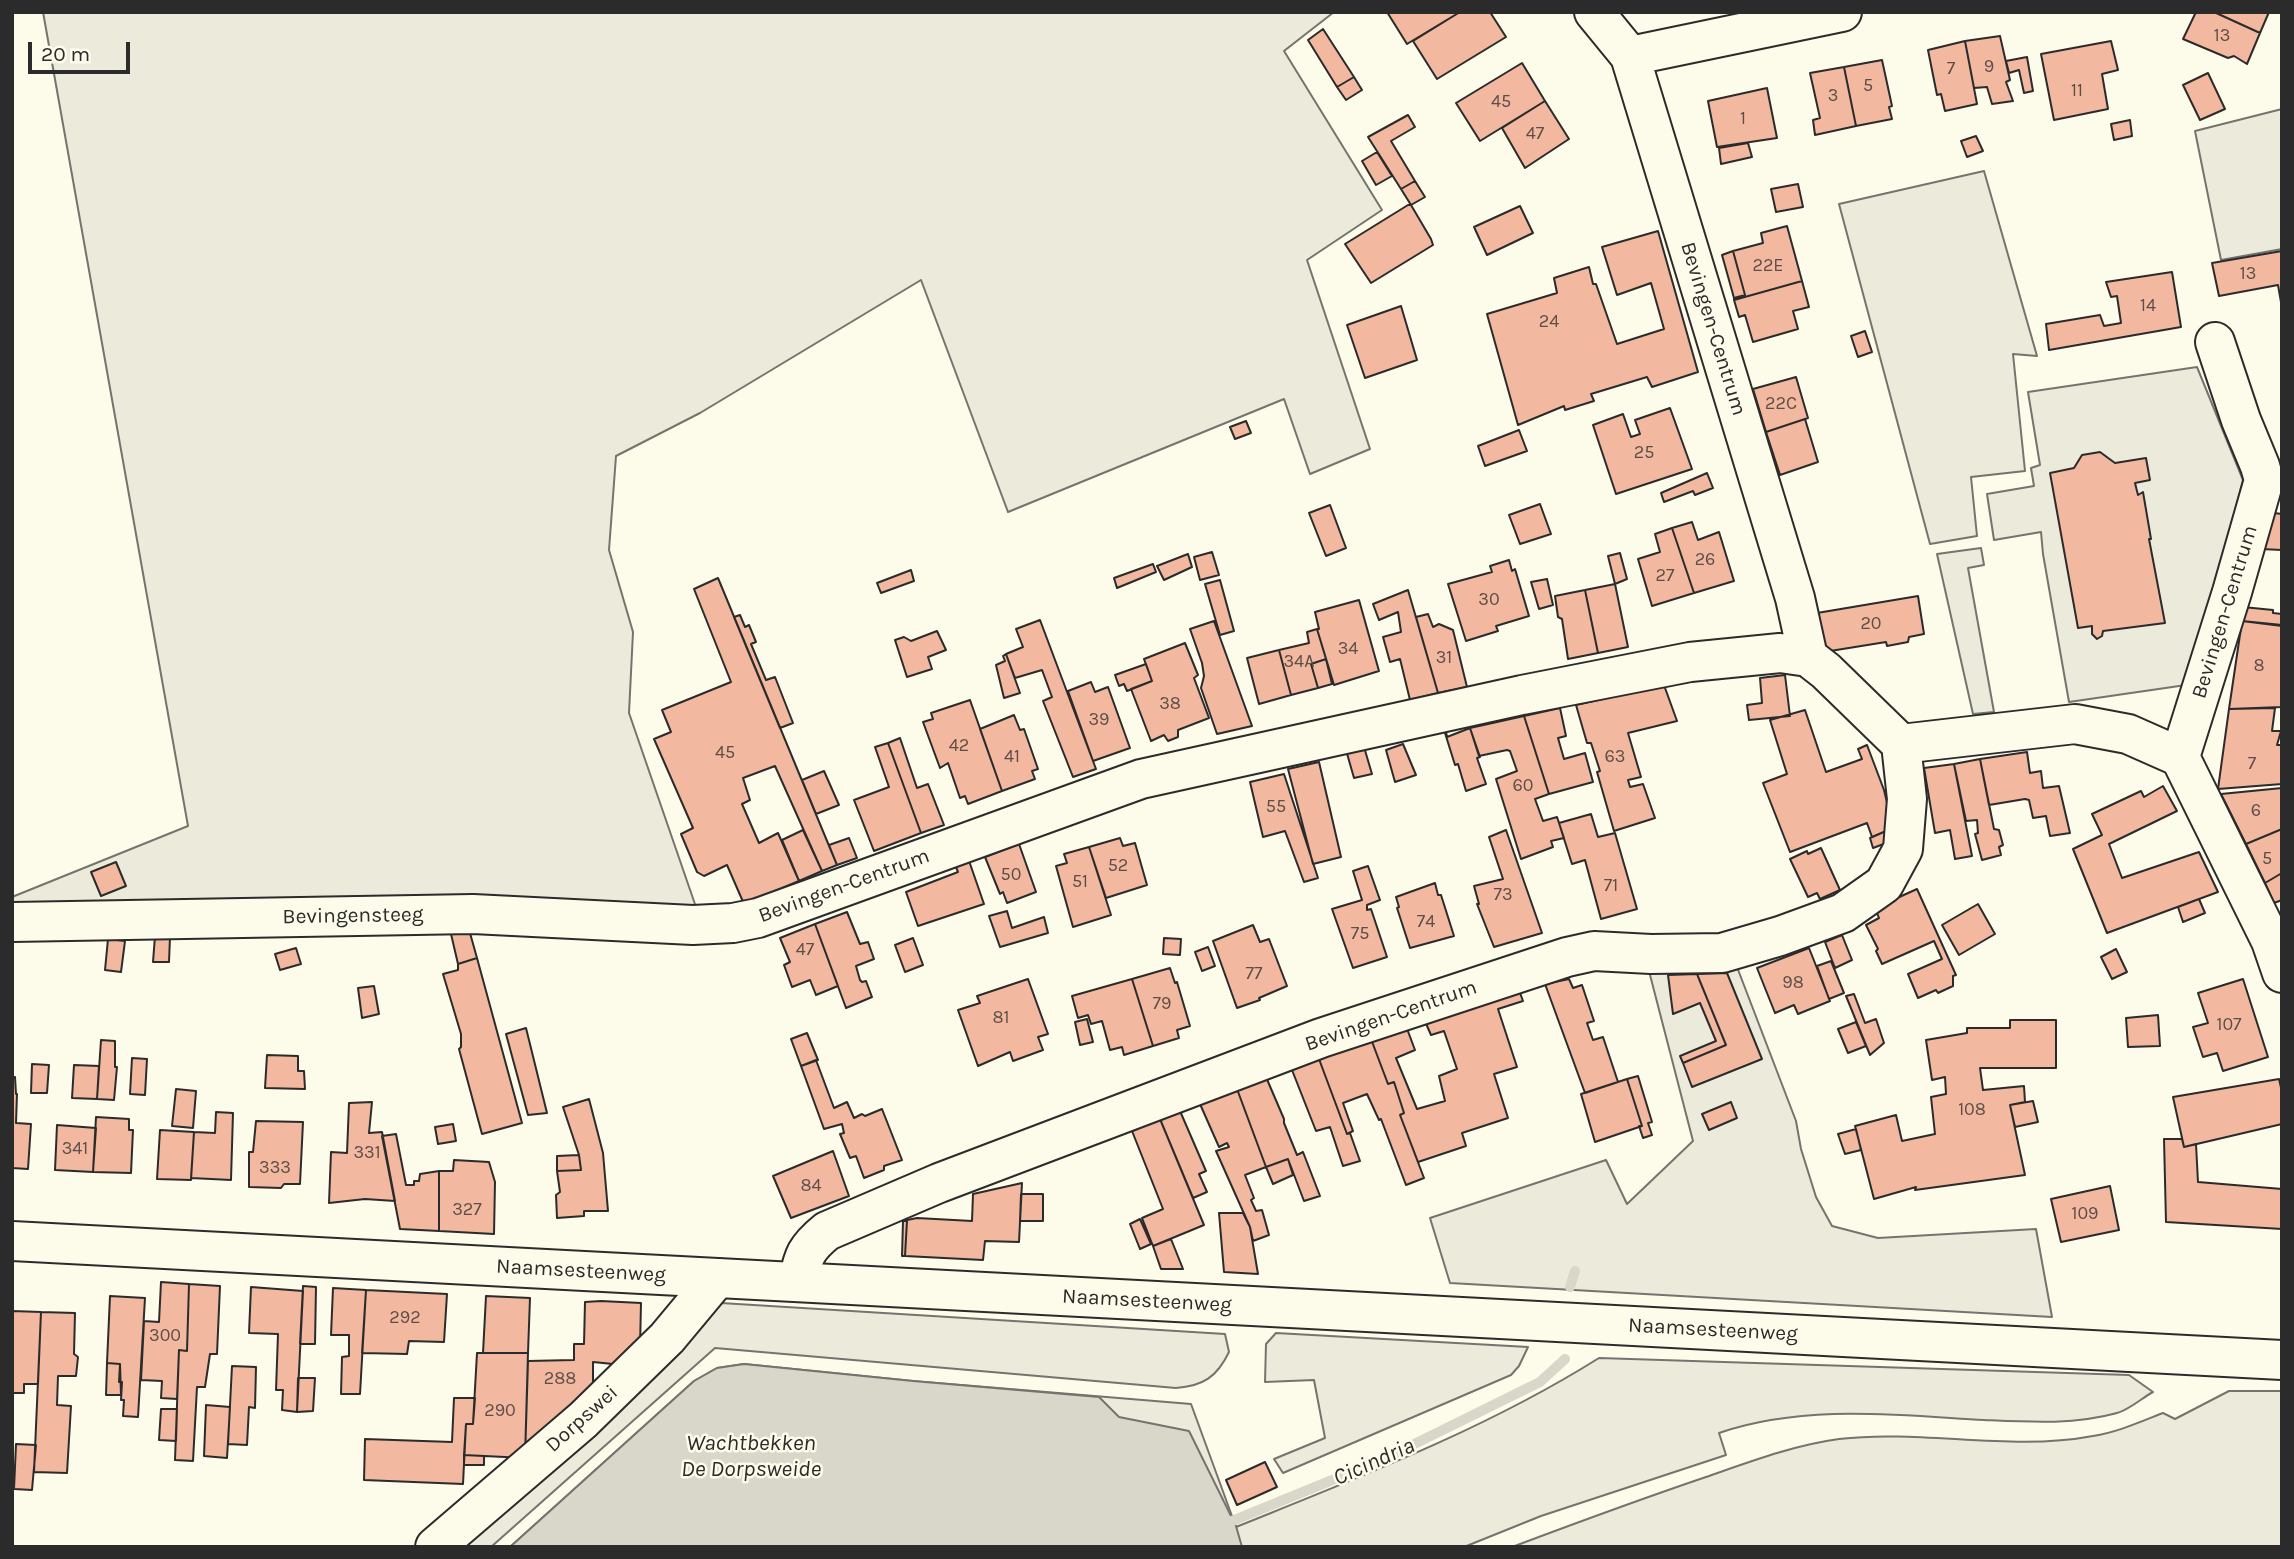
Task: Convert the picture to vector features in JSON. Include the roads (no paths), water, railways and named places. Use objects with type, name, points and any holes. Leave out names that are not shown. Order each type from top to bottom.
[{"type":"street","name":"Bevingen-Centrum","points":[[693,925],[733,923],[758,918],[1142,779],[1509,698],[1690,662],[1780,653],[1808,657],[1791,584],[1630,56],[1594,12]]},
{"type":"street","points":[[1630,56],[1842,12]]},
{"type":"street","name":"Bevingen-Centrum","points":[[2180,757],[2271,460],[2241,420],[2215,342]]},
{"type":"street","points":[[1808,657],[1901,744],[2075,724],[2129,734],[2180,757],[2271,941],[2282,973]]},
{"type":"street","name":"Bevingen-Centrum","points":[[799,1282],[803,1256],[827,1231],[939,1184],[1321,1038],[1567,957],[1594,951],[1651,954],[1722,953],[1843,913],[1884,884],[1903,849],[1907,799],[1901,744]]},
{"type":"street","name":"Bevingensteeg","points":[[12,922],[473,914],[693,925]]},
{"type":"street","name":"Naamsesteenweg","points":[[12,1241],[2282,1360]]},
{"type":"street","name":"Dorpswei","points":[[435,1547],[583,1420],[667,1338],[717,1278]]},
{"type":"water","name":"Wachtbekken De Dorpsweide","points":[[744,1364],[1099,1397],[1119,1417],[1189,1431],[1236,1526],[1242,1547],[510,1547],[694,1381],[717,1368]]},
{"type":"waterway","name":"Cicindria","points":[[1570,1287],[1575,1271]]},
{"type":"waterway","name":"Cicindria","points":[[1220,1526],[1386,1458],[1540,1382],[1565,1359]]}]
